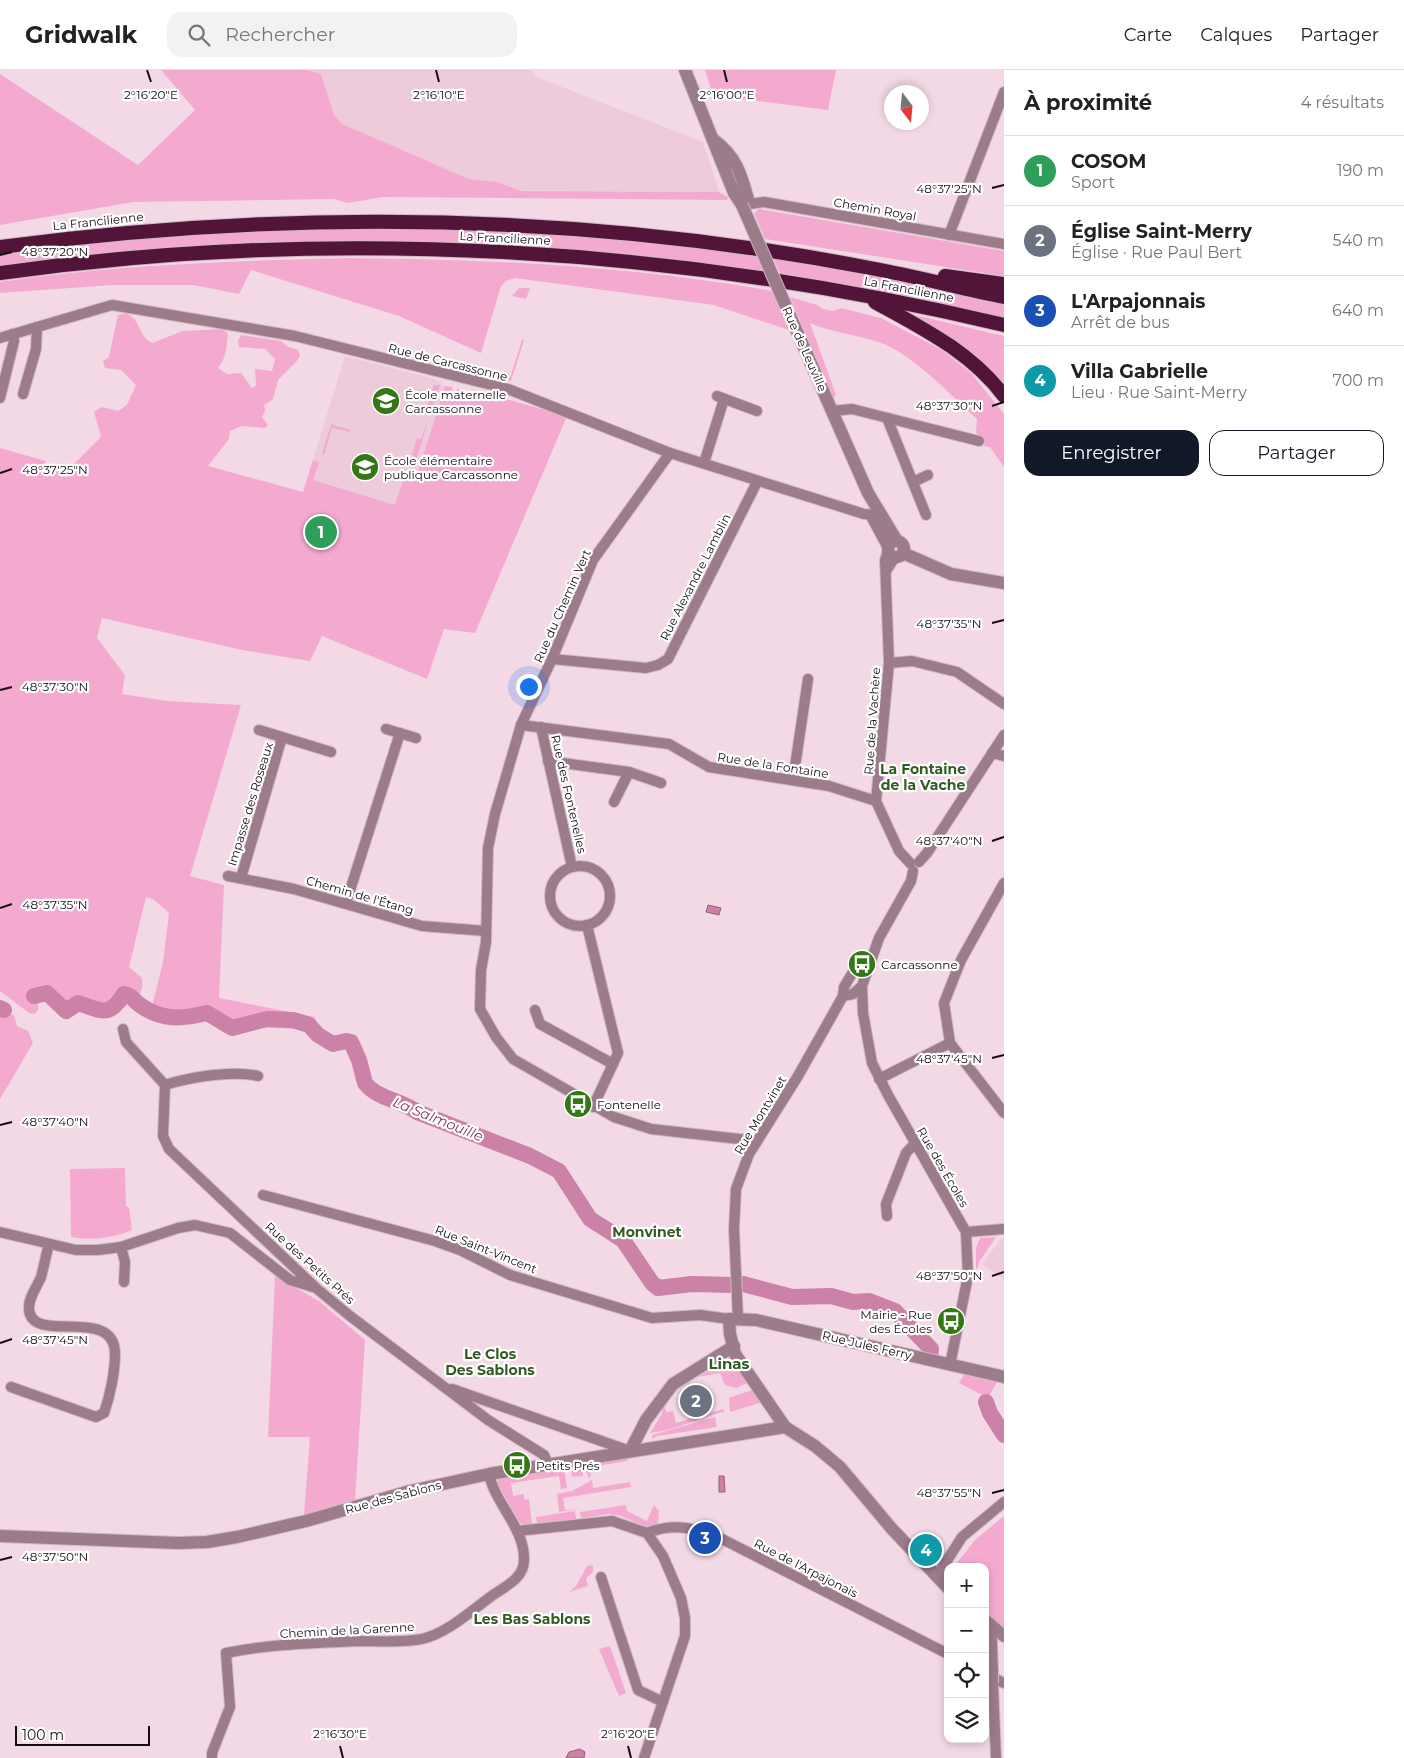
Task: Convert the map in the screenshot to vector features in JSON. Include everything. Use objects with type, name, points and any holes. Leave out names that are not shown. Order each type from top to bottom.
[{"type":"highway","name":"La Francilienne","points":[[0,247],[134,232],[245,224],[429,222],[612,233],[730,246],[870,268],[1004,298]]},
{"type":"highway","name":"La Francilienne","points":[[0,273],[130,258],[250,250],[429,249],[550,255],[654,264],[778,280],[1004,325]]},
{"type":"highway","points":[[870,268],[892,268],[1004,284]]},
{"type":"highway","points":[[861,295],[939,337],[978,368],[1004,396]]},
{"type":"street","name":"Rue de Leuville","points":[[685,70],[734,193],[742,204],[868,493],[867,502],[894,550]]},
{"type":"street","points":[[949,235],[1004,92]]},
{"type":"street","name":"Chemin Royal","points":[[742,204],[764,202],[1004,244]]},
{"type":"street","name":"Rue de Carcassonne","points":[[0,338],[112,305],[295,336],[508,389],[670,453],[757,482],[875,515]]},
{"type":"street","points":[[23,394],[36,349],[37,327]]},
{"type":"street","points":[[0,398],[14,341],[13,334]]},
{"type":"street","points":[[704,463],[720,398],[757,411]]},
{"type":"street","points":[[832,411],[852,409],[979,441]]},
{"type":"street","points":[[887,418],[926,515]]},
{"type":"street","name":"Rue du Chemin Vert","points":[[670,453],[594,560],[552,659],[521,724],[495,814],[488,848],[486,942],[481,970],[480,1009],[496,1037],[513,1059],[593,1107],[651,1130],[757,1141]]},
{"type":"street","points":[[913,482],[928,475]]},
{"type":"street","name":"Rue Alexandre Lamblin","points":[[552,659],[646,668],[658,665],[668,659],[757,482]]},
{"type":"street","points":[[894,550],[952,574],[1004,583]]},
{"type":"street","name":"Rue de la Vachère","points":[[876,801],[889,663],[885,560],[894,550]]},
{"type":"street","points":[[889,663],[912,661],[957,672],[1004,704]]},
{"type":"street","points":[[793,780],[808,679]]},
{"type":"street","name":"Rue de la Fontaine","points":[[521,724],[669,744],[709,767],[829,786],[876,801]]},
{"type":"street","name":"Rue des Fontenelles","points":[[541,727],[572,867]]},
{"type":"street","points":[[386,729],[416,738]]},
{"type":"street","name":"Impasse des Roseaux","points":[[259,730],[331,752]]},
{"type":"street","points":[[346,903],[400,733]]},
{"type":"street","points":[[843,996],[853,994],[862,986],[876,944],[910,881],[914,865],[927,853],[1004,735]]},
{"type":"street","name":"Impasse des Roseaux","points":[[240,878],[282,737]]},
{"type":"street","points":[[992,753],[1004,756]]},
{"type":"street","points":[[548,761],[629,772],[660,783]]},
{"type":"street","points":[[614,802],[629,772]]},
{"type":"street","points":[[876,801],[899,851],[914,865]]},
{"type":"street","name":"Rue des Fontenelles","points":[[572,867],[591,867],[599,872],[610,888],[610,898],[603,915],[587,925],[577,926],[567,922],[553,908],[550,898],[553,883],[563,871],[572,867]]},
{"type":"street","name":"Chemin de l'Étang","points":[[228,876],[346,903],[422,926],[486,931]]},
{"type":"street","points":[[1004,882],[1000,897],[961,960],[944,1003],[950,1043],[1004,1113]]},
{"type":"street","points":[[587,925],[618,1053],[593,1107]]},
{"type":"street","name":"Rue Montvinet","points":[[734,1319],[738,1297],[738,1270],[734,1229],[736,1189],[749,1154],[798,1076],[843,996],[844,987],[856,967]]},
{"type":"street","name":"Rue des Écoles","points":[[862,986],[863,1013],[868,1047],[879,1079],[966,1232],[968,1276],[950,1365]]},
{"type":"street","points":[[534,1010],[540,1024],[613,1064]]},
{"type":"street","points":[[123,1029],[126,1042],[165,1085],[177,1081],[244,1073],[258,1076]]},
{"type":"street","points":[[879,1079],[950,1043]]},
{"type":"street","name":"Rue des Petits Prés","points":[[165,1085],[163,1136],[168,1148],[316,1288],[350,1316],[488,1420],[544,1455],[548,1464]]},
{"type":"street","points":[[887,1216],[886,1204],[906,1153],[915,1143]]},
{"type":"street","name":"Rue Saint-Vincent","points":[[263,1195],[435,1241],[460,1250],[510,1275],[652,1318],[700,1315],[734,1319]]},
{"type":"street","points":[[0,1232],[76,1250],[122,1247],[186,1226],[230,1233],[290,1280],[316,1288]]},
{"type":"street","points":[[966,1232],[1004,1229]]},
{"type":"street","points":[[10,1387],[96,1417],[104,1413],[108,1401],[116,1352],[112,1341],[105,1332],[95,1328],[40,1324],[33,1319],[30,1313],[28,1307],[40,1278],[49,1244]]},
{"type":"street","points":[[122,1247],[125,1262],[124,1282]]},
{"type":"street","points":[[734,1319],[730,1334],[735,1354],[754,1384],[785,1426],[815,1446],[840,1467],[892,1529],[944,1584]]},
{"type":"street","name":"Rue Jules Ferry","points":[[734,1319],[756,1320],[1004,1377]]},
{"type":"street","points":[[630,1451],[646,1420],[673,1384],[734,1346]]},
{"type":"street","name":"Rue des Petits Prés","points":[[443,1386],[630,1451]]},
{"type":"street","name":"Rue des Sablons","points":[[0,1536],[169,1543],[207,1542],[283,1526],[410,1491],[489,1474],[785,1426]]},
{"type":"street","name":"Chemin de la Garenne","points":[[212,1758],[212,1753],[230,1707],[226,1653],[245,1649],[328,1642],[408,1640],[434,1634],[520,1575],[524,1559],[517,1531],[491,1484],[489,1474]]},
{"type":"street","points":[[937,1576],[962,1537],[1004,1502]]},
{"type":"street","points":[[517,1531],[612,1521],[647,1532],[663,1556],[681,1598],[686,1636],[644,1758]]},
{"type":"street","name":"Rue de l'Arpajonais","points":[[647,1532],[674,1526],[692,1529],[722,1539],[946,1653]]},
{"type":"street","points":[[600,1577],[638,1690],[663,1702]]},
{"type":"street","points":[[989,1623],[1004,1636]]},
{"type":"street","points":[[989,1635],[992,1640],[989,1673],[992,1683],[996,1758]]},
{"type":"street","points":[[989,1673],[1004,1684]]},
{"type":"shaded area","points":[[161,70],[307,70],[321,74],[334,115],[342,124],[469,179],[496,182],[522,191],[719,192],[728,197],[727,200],[383,197],[348,203],[334,199],[133,202],[0,225],[0,74],[138,165],[195,110]]},
{"type":"shaded area","points":[[251,70],[530,70],[535,72],[534,76],[703,142],[719,192],[469,190],[252,110]]},
{"type":"shaded area","points":[[705,70],[836,70],[828,110],[713,95]]},
{"type":"shaded area","points":[[759,209],[1004,251],[1004,276],[765,239],[754,213]]},
{"type":"shaded area","points":[[424,228],[597,237],[757,255],[764,273],[631,256],[448,243],[357,242],[0,268],[0,252],[31,247],[239,230]]},
{"type":"shaded area","points":[[346,258],[506,262],[613,270],[719,282],[772,291],[789,330],[714,305],[515,278],[506,281],[501,286],[481,353],[399,316],[251,270],[239,294],[193,285],[113,285],[0,293],[0,282],[43,276],[216,262]]},
{"type":"shaded area","points":[[773,258],[866,274],[1004,304],[1004,319],[781,275]]},
{"type":"shaded area","points":[[519,288],[530,288],[526,299],[512,296]]},
{"type":"shaded area","points":[[790,297],[817,305],[823,309],[833,311],[841,308],[881,318],[942,350],[972,374],[1004,414],[1004,467],[990,447],[984,446],[985,440],[976,433],[977,419],[933,378],[908,358],[884,344],[810,323],[836,395],[833,398]]},
{"type":"shaded area","points":[[126,313],[134,319],[147,340],[152,343],[183,331],[223,329],[228,334],[225,356],[218,368],[227,374],[241,373],[252,388],[256,385],[255,369],[272,371],[275,359],[265,349],[239,347],[238,341],[241,335],[281,341],[288,347],[298,350],[300,355],[297,361],[278,380],[273,399],[264,405],[265,411],[262,417],[268,425],[265,428],[242,426],[230,431],[229,439],[208,466],[303,492],[313,460],[319,462],[313,480],[395,505],[404,477],[410,479],[411,474],[417,475],[445,386],[453,387],[451,392],[455,393],[457,389],[472,393],[474,390],[567,416],[475,633],[444,629],[427,679],[322,636],[310,661],[242,650],[102,618],[97,638],[125,675],[122,694],[167,701],[241,705],[190,876],[224,885],[219,998],[315,1017],[317,1026],[311,1030],[247,1026],[231,1030],[219,1026],[208,1016],[201,1014],[177,1024],[160,1019],[151,1010],[163,962],[169,913],[153,899],[146,897],[129,967],[142,978],[142,988],[138,996],[133,1000],[122,998],[117,1014],[111,1017],[77,1006],[63,1011],[43,999],[38,1004],[38,1010],[35,1014],[29,1013],[0,991],[0,448],[46,461],[45,472],[73,465],[101,437],[94,412],[102,407],[118,411],[127,405],[136,385],[121,370],[105,368],[103,361],[109,357],[118,315]]},
{"type":"shaded area","points":[[919,316],[1004,336],[1004,387],[976,357],[954,340],[918,320]]},
{"type":"shaded area","points":[[522,340],[524,340],[511,381],[484,374],[485,372],[510,378]]},
{"type":"shaded area","points":[[345,356],[435,379],[445,386],[417,475],[411,474],[396,522],[303,492]]},
{"type":"shaded area","points":[[434,385],[440,385],[433,407],[427,405]]},
{"type":"shaded area","points":[[429,418],[417,458],[415,459],[412,454],[417,438],[421,439]]},
{"type":"shaded area","points":[[331,424],[350,430],[350,432],[332,428],[324,455],[322,454]]},
{"type":"shaded area","points":[[708,905],[721,908],[719,915],[706,912]]},
{"type":"shaded area","points":[[0,1012],[14,1015],[17,1026],[28,1031],[33,1043],[0,1099]]},
{"type":"shaded area","points":[[125,1168],[126,1206],[129,1208],[132,1230],[102,1238],[86,1239],[71,1237],[70,1169]]},
{"type":"shaded area","points":[[996,1237],[979,1262],[978,1268],[976,1268],[976,1248],[980,1238]]},
{"type":"shaded area","points":[[1004,1238],[1004,1280],[982,1264],[1001,1239]]},
{"type":"shaded area","points":[[275,1276],[319,1301],[365,1340],[355,1501],[304,1516],[310,1437],[268,1437]]},
{"type":"shaded area","points":[[729,1358],[733,1359],[750,1382],[736,1388],[725,1385],[720,1373],[698,1377]]},
{"type":"shaded area","points":[[964,1375],[997,1382],[988,1398],[959,1383]]},
{"type":"shaded area","points":[[755,1389],[763,1402],[730,1412],[729,1398]]},
{"type":"shaded area","points":[[663,1405],[667,1412],[673,1411],[676,1423],[723,1409],[725,1411],[668,1430],[650,1433],[662,1414]]},
{"type":"shaded area","points":[[715,1417],[717,1427],[657,1436],[652,1439],[652,1435]]},
{"type":"shaded area","points":[[627,1458],[628,1461],[590,1467],[591,1476],[589,1478],[587,1473],[583,1471],[583,1476],[572,1477],[571,1467]]},
{"type":"shaded area","points":[[564,1468],[567,1488],[561,1489],[559,1476],[511,1483],[513,1496],[524,1494],[524,1500],[529,1499],[532,1524],[526,1526],[520,1523],[497,1483],[500,1477]]},
{"type":"shaded area","points":[[719,1476],[724,1476],[725,1492],[719,1492]]},
{"type":"shaded area","points":[[592,1480],[593,1488],[630,1482],[631,1487],[563,1498],[565,1510],[579,1509],[559,1512],[557,1494],[572,1491]]},
{"type":"shaded area","points":[[626,1505],[627,1511],[647,1521],[654,1505],[659,1511],[658,1523],[649,1528],[621,1516],[609,1514],[581,1518],[580,1512]]},
{"type":"shaded area","points":[[575,1511],[576,1519],[537,1523],[536,1517]]},
{"type":"shaded area","points":[[1004,1516],[1004,1632],[989,1619],[989,1563],[957,1563],[975,1540]]},
{"type":"shaded area","points":[[593,1565],[593,1572],[586,1578],[588,1586],[569,1592],[576,1586],[587,1566]]},
{"type":"shaded area","points":[[610,1646],[626,1693],[619,1696],[599,1649]]},
{"type":"shaded area","points":[[580,1749],[585,1752],[584,1758],[566,1758],[569,1752]]},
{"type":"waterway","name":"La Salmouille","points":[[34,996],[47,993],[66,1011],[78,1003],[99,1010],[109,1010],[119,1002],[124,994],[148,1010],[164,1016],[189,1017],[207,1013],[232,1028],[267,1019],[293,1020],[309,1025],[318,1035],[333,1044],[346,1041],[351,1042],[359,1060],[365,1083],[376,1093],[417,1112],[530,1156],[559,1171],[590,1219],[623,1240],[652,1283],[658,1288],[692,1284],[733,1285]]},
{"type":"waterway","name":"La Salmouille","points":[[0,1008],[4,1010]]},
{"type":"waterway","name":"La Salmouille","points":[[743,1284],[792,1297],[831,1296],[853,1302],[869,1301],[895,1311],[931,1349],[930,1356]]},
{"type":"waterway","name":"La Salmouille","points":[[986,1402],[990,1413],[1004,1435]]},
{"type":"place","name":"École maternelle Carcassonne","points":[[386,401]]},
{"type":"place","name":"École élémentaire publique Carcassonne","points":[[365,467]]},
{"type":"place","name":"COSOM","points":[[321,532]]},
{"type":"place","name":"Carcassonne","points":[[862,964]]},
{"type":"place","name":"Fontenelle","points":[[578,1104]]},
{"type":"place","name":"Mairie - Rue des Écoles","points":[[951,1321]]},
{"type":"place","name":"Église Saint-Merry","points":[[696,1401]]},
{"type":"place","name":"Petits Prés","points":[[517,1465]]},
{"type":"place","name":"L'Arpajonnais","points":[[705,1538]]},
{"type":"place","name":"Villa Gabrielle","points":[[926,1550]]},
{"type":"district","name":"La Fontaine de la Vache","points":[[923,778]]},
{"type":"district","name":"Monvinet","points":[[647,1232]]},
{"type":"district","name":"Le Clos Des Sablons","points":[[490,1362]]},
{"type":"district","name":"Linas","points":[[729,1363]]},
{"type":"district","name":"Les Bas Sablons","points":[[532,1619]]}]
